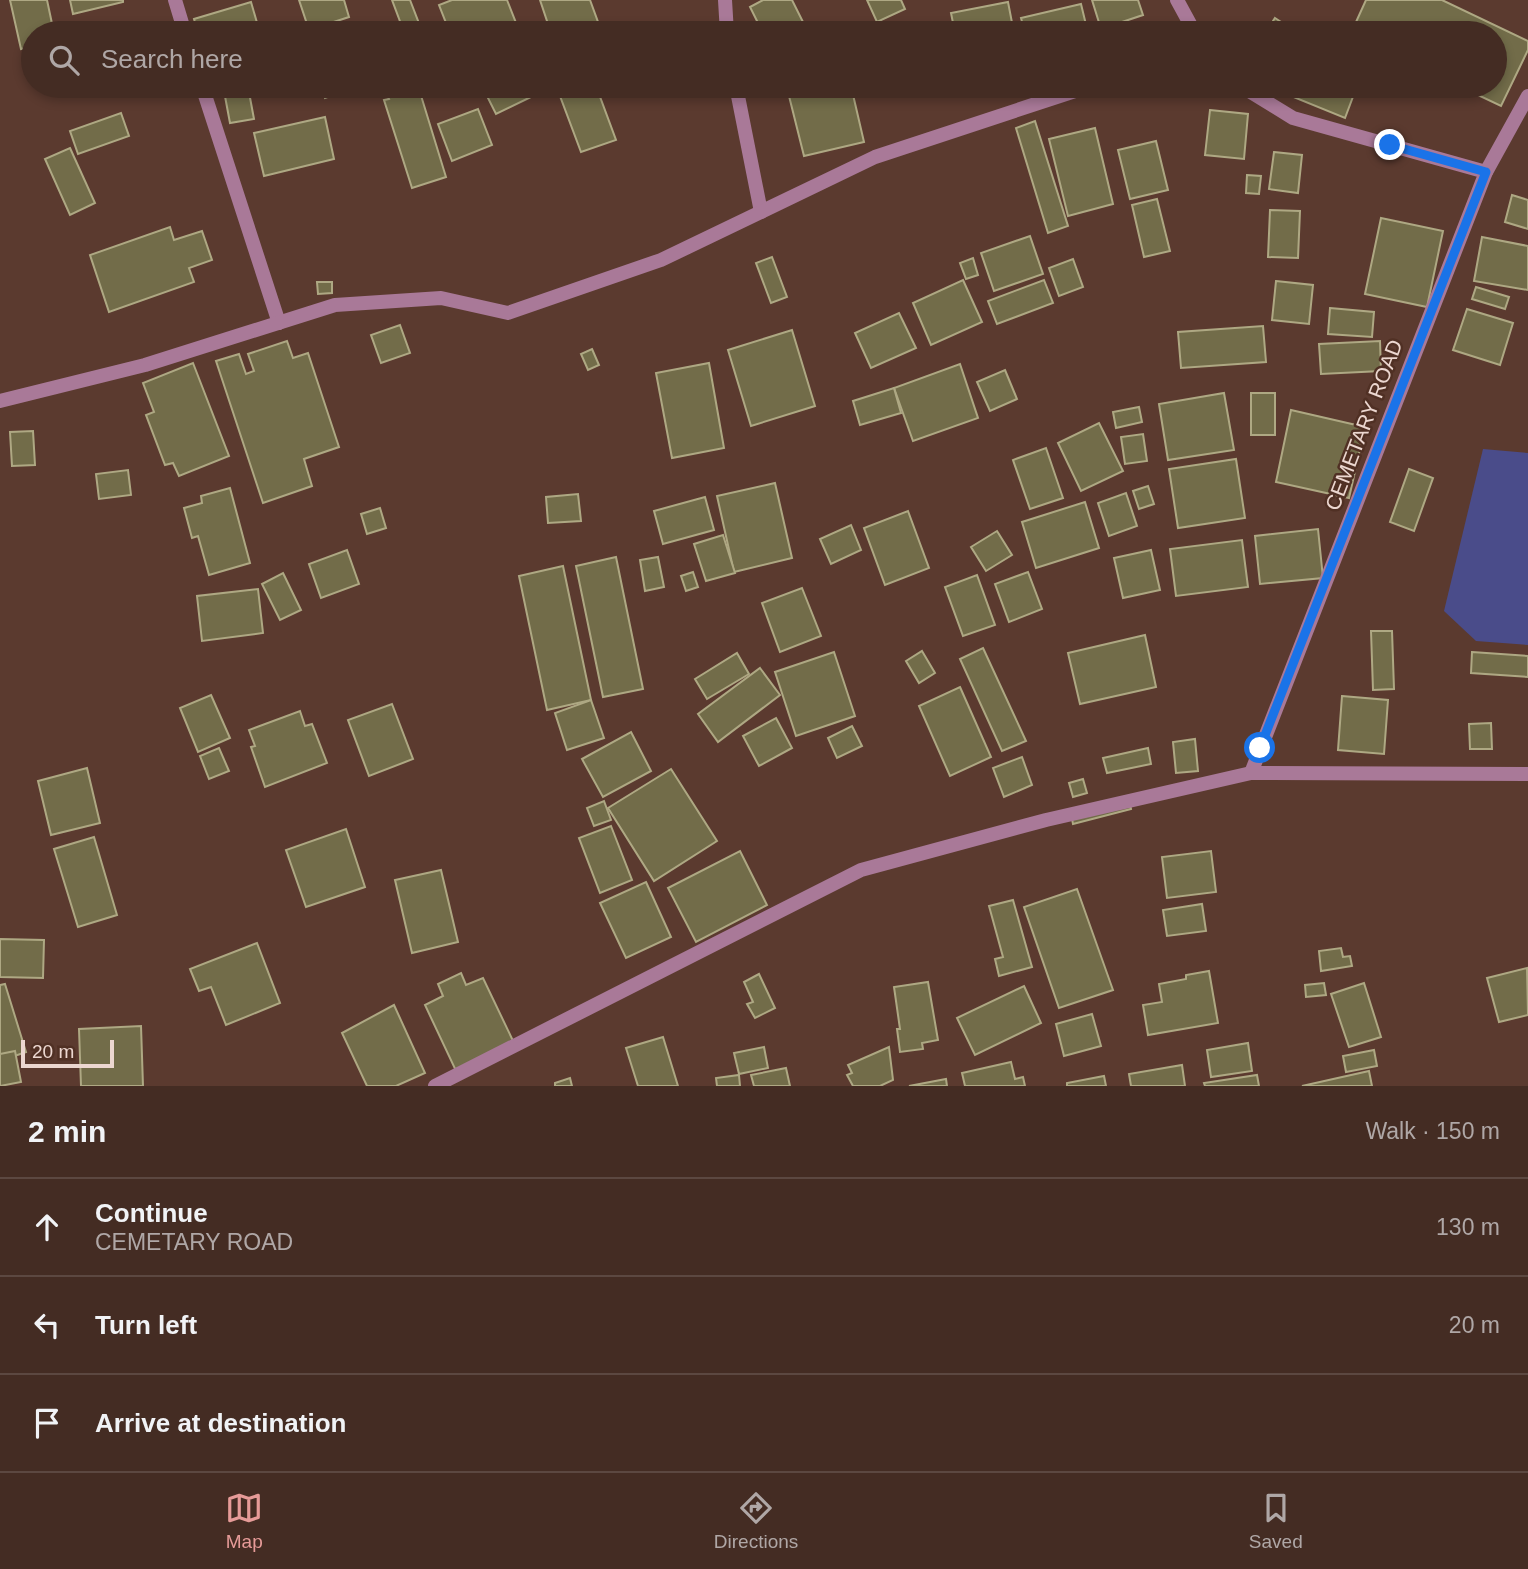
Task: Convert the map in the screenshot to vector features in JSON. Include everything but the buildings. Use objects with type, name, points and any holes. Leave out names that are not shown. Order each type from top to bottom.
[{"type":"street","points":[[175,0],[181,21]]},
{"type":"street","points":[[725,0],[726,21]]},
{"type":"street","points":[[1177,0],[1188,21]]},
{"type":"street","name":"CEMETARY ROAD","points":[[1251,773],[1486,172],[1528,96]]},
{"type":"street","points":[[206,98],[279,323]]},
{"type":"street","points":[[738,98],[761,212]]},
{"type":"street","points":[[0,401],[145,365],[335,305],[441,298],[508,313],[661,260],[875,158],[1054,98]]},
{"type":"street","points":[[1260,98],[1293,118],[1486,172]]},
{"type":"street","points":[[435,1086],[861,870],[1046,820],[1251,773],[1528,774]]},
{"type":"shaded area","points":[[1483,449],[1528,453],[1528,645],[1476,641],[1444,611]]},
{"type":"route","points":[[1260,748],[1486,172],[1390,145]]}]
